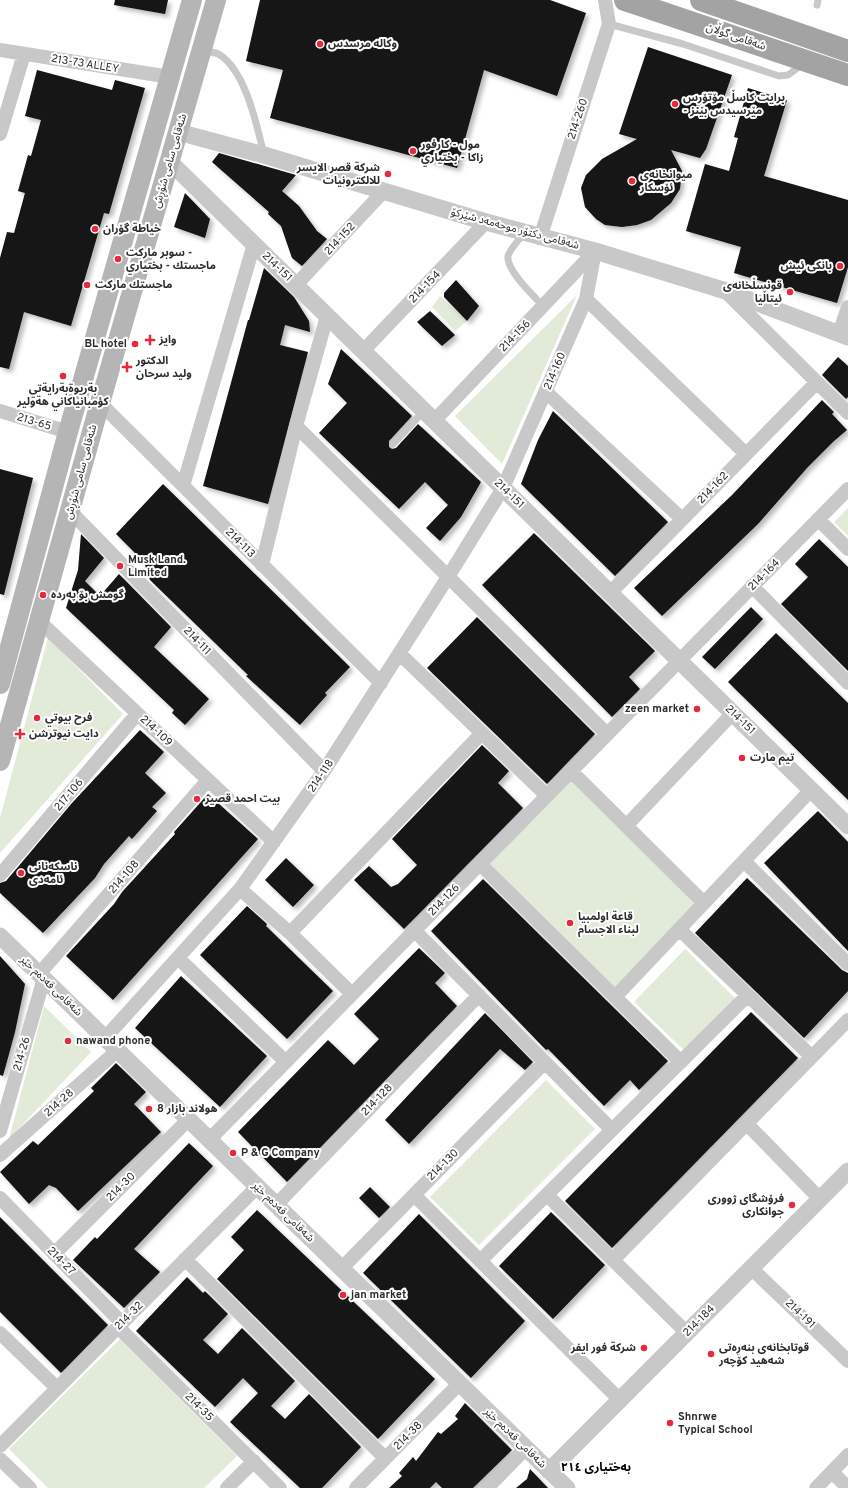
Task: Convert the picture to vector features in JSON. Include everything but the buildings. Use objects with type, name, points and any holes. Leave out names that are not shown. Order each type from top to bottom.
[{"type":"main road","name":"شەقامی سامی شۆڕش","points":[[0,684],[68,432],[192,0]]},
{"type":"main road","name":"شەقامی سامی شۆڕش","points":[[0,761],[38,620],[216,0]]},
{"type":"main road","name":"شەقامی گوڵان","points":[[625,0],[848,76]]},
{"type":"main road","points":[[701,0],[848,51]]},
{"type":"main road","points":[[735,37],[759,39],[765,31],[764,24],[758,20]]},
{"type":"main road","points":[[183,31],[203,44]]},
{"type":"street","name":"214-260","points":[[540,238],[609,24],[605,0]]},
{"type":"street","name":"213-73 ALLEY","points":[[0,50],[170,77]]},
{"type":"street","points":[[0,134],[24,54]]},
{"type":"street","name":"شەقامی دکتۆر موحەمەد شێرکۆ","points":[[178,132],[264,155],[540,238],[595,251],[726,291],[844,336]]},
{"type":"street","name":"214-151","points":[[170,162],[848,826]]},
{"type":"street","name":"214-152","points":[[296,285],[383,192]]},
{"type":"street","name":"214-154","points":[[363,351],[486,222]]},
{"type":"street","points":[[183,486],[254,244]]},
{"type":"street","name":"214-156","points":[[429,416],[543,306],[595,251]]},
{"type":"street","name":"214-160","points":[[503,488],[586,299],[595,251]]},
{"type":"street","points":[[726,291],[848,413]]},
{"type":"street","points":[[586,299],[746,454]]},
{"type":"street","points":[[844,336],[848,307]]},
{"type":"street","points":[[262,564],[296,426],[327,316]]},
{"type":"street","name":"214-162","points":[[610,593],[817,382]]},
{"type":"street","points":[[546,392],[682,519]]},
{"type":"street","name":"214-113","points":[[100,402],[381,683]]},
{"type":"street","name":"213-65","points":[[0,411],[68,432]]},
{"type":"street","points":[[296,426],[607,734]]},
{"type":"street","name":"214-118","points":[[105,1038],[240,889],[324,771],[400,654],[503,488]]},
{"type":"street","name":"214-164","points":[[679,660],[848,488]]},
{"type":"street","name":"214-111","points":[[70,511],[324,771]]},
{"type":"street","points":[[818,519],[848,549]]},
{"type":"street","points":[[752,586],[848,683]]},
{"type":"street","name":"214-109","points":[[38,620],[274,842]]},
{"type":"street","points":[[400,654],[481,734],[547,796]]},
{"type":"street","name":"214-126","points":[[209,1140],[679,660]]},
{"type":"street","points":[[626,826],[733,713]]},
{"type":"street","name":"217-106","points":[[0,875],[138,714]]},
{"type":"street","points":[[290,933],[481,734]]},
{"type":"street","points":[[571,771],[704,903]]},
{"type":"street","name":"214-108","points":[[42,976],[208,780]]},
{"type":"street","points":[[615,997],[811,790]]},
{"type":"street","points":[[744,861],[848,964]]},
{"type":"street","points":[[480,864],[681,1062]]},
{"type":"street","points":[[240,889],[290,933],[352,994]]},
{"type":"street","points":[[679,929],[812,1057]]},
{"type":"street","points":[[414,930],[612,1130]]},
{"type":"street","name":"شەقامی قەدەم خێر","points":[[0,936],[567,1488]]},
{"type":"street","points":[[178,958],[286,1062]]},
{"type":"street","name":"214-26","points":[[0,1131],[42,976]]},
{"type":"street","name":"214-128","points":[[276,1205],[478,995]]},
{"type":"street","points":[[480,1261],[748,995]]},
{"type":"street","points":[[613,1260],[848,1020]]},
{"type":"street","name":"214-28","points":[[0,1155],[118,1050]]},
{"type":"street","name":"214-130","points":[[341,1269],[545,1062]]},
{"type":"street","name":"214-30","points":[[54,1254],[188,1120]]},
{"type":"street","points":[[747,1124],[820,1199]]},
{"type":"street","name":"214-184","points":[[549,1471],[848,1171]]},
{"type":"street","name":"214-32","points":[[0,1446],[257,1187]]},
{"type":"street","points":[[414,1195],[620,1400]]},
{"type":"street","points":[[547,1195],[687,1333]]},
{"type":"street","name":"214-27","points":[[0,1198],[120,1325]]},
{"type":"street","points":[[185,1259],[385,1458]]},
{"type":"street","name":"214-191","points":[[751,1268],[848,1361]]},
{"type":"street","name":"214-35","points":[[120,1325],[280,1488]]},
{"type":"street","points":[[0,1334],[57,1388]]},
{"type":"street","name":"214-38","points":[[356,1488],[459,1384]]},
{"type":"street","points":[[487,1488],[526,1448]]},
{"type":"street","points":[[816,1488],[848,1455]]},
{"type":"street","points":[[0,1459],[30,1488]]},
{"type":"street","points":[[227,1488],[254,1461]]},
{"type":"street","points":[[832,1472],[848,1488]]},
{"type":"lane","points":[[609,24],[683,44],[779,76],[788,75],[806,61]]},
{"type":"lane","points":[[203,44],[233,66],[243,83],[264,155]]},
{"type":"lane","points":[[524,233],[509,255],[508,262],[512,270],[543,306]]},
{"type":"lane","points":[[393,444],[429,416]]},
{"type":"green space","points":[[577,295],[502,464],[455,416]]},
{"type":"green space","points":[[440,296],[467,321],[455,331],[432,307]]},
{"type":"green space","points":[[848,508],[848,536],[834,522]]},
{"type":"green space","points":[[48,638],[123,714],[0,853],[0,818]]},
{"type":"green space","points":[[571,771],[704,903],[615,997],[480,864]]},
{"type":"green space","points":[[685,949],[737,1000],[687,1053],[634,1002]]},
{"type":"green space","points":[[44,1006],[91,1052],[9,1139]]},
{"type":"green space","points":[[546,1080],[595,1129],[479,1245],[430,1197]]},
{"type":"green space","points":[[120,1339],[237,1456],[204,1488],[48,1488],[9,1449]]},
{"type":"place","name":"وكاله مرسدس","points":[[320,44]]},
{"type":"place","name":"برایت کاسڵ مۆتۆرس - مێرسیدس بێنز","points":[[675,104]]},
{"type":"place","name":"مول - كارفور زاكا - بختياري","points":[[413,151]]},
{"type":"place","name":"شركة قصر الايسر للالكترونيات","points":[[388,174]]},
{"type":"place","name":"میوانخانەی ئۆسکار","points":[[632,181]]},
{"type":"place","name":"خياطة گۆران","points":[[95,229]]},
{"type":"place","name":"سوبر ماركت - ماجستك - بختياري","points":[[118,259]]},
{"type":"place","name":"بانکی ئیش","points":[[840,266]]},
{"type":"place","name":"ماجستك ماركت","points":[[87,285]]},
{"type":"place","name":"قونسڵخانەی ئیتاڵیا","points":[[790,292]]},
{"type":"place","name":"وايز","points":[[150,340]]},
{"type":"place","name":"BL hotel","points":[[135,344]]},
{"type":"place","name":"الدكتور وليد سرحان","points":[[127,367]]},
{"type":"place","name":"بةريوةبةرايةتي كؤمبانياكاني هةولير","points":[[63,376]]},
{"type":"place","name":"Musk Land. Limited","points":[[120,566]]},
{"type":"place","name":"گومش بۆ پەردە","points":[[43,595]]},
{"type":"place","name":"zeen market","points":[[697,709]]},
{"type":"place","name":"فرح بيوتي","points":[[37,718]]},
{"type":"place","name":"دايت نيوترشن","points":[[20,734]]},
{"type":"place","name":"تيم مارت","points":[[742,758]]},
{"type":"place","name":"بيت احمد قصير","points":[[197,799]]},
{"type":"place","name":"ناسکەنانی ئامەدی","points":[[21,873]]},
{"type":"place","name":"قاعة اولمبيا لبناء الاجسام","points":[[570,923]]},
{"type":"place","name":"nawand phone","points":[[68,1041]]},
{"type":"place","name":"هولاند بازار 8","points":[[149,1109]]},
{"type":"place","name":"P & G Company","points":[[233,1153]]},
{"type":"place","name":"فرۆشگای ژووری جوانکاری","points":[[792,1205]]},
{"type":"place","name":"jan market","points":[[343,1295]]},
{"type":"place","name":"شركة فور ايفر","points":[[644,1348]]},
{"type":"place","name":"قوتابخانەی بنەڕەتی شەهید کۆچەر","points":[[711,1354]]},
{"type":"place","name":"Shnrwe Typical School","points":[[670,1423]]},
{"type":"district","name":"بەختیاری ٢١٤","points":[[596,1468]]}]
